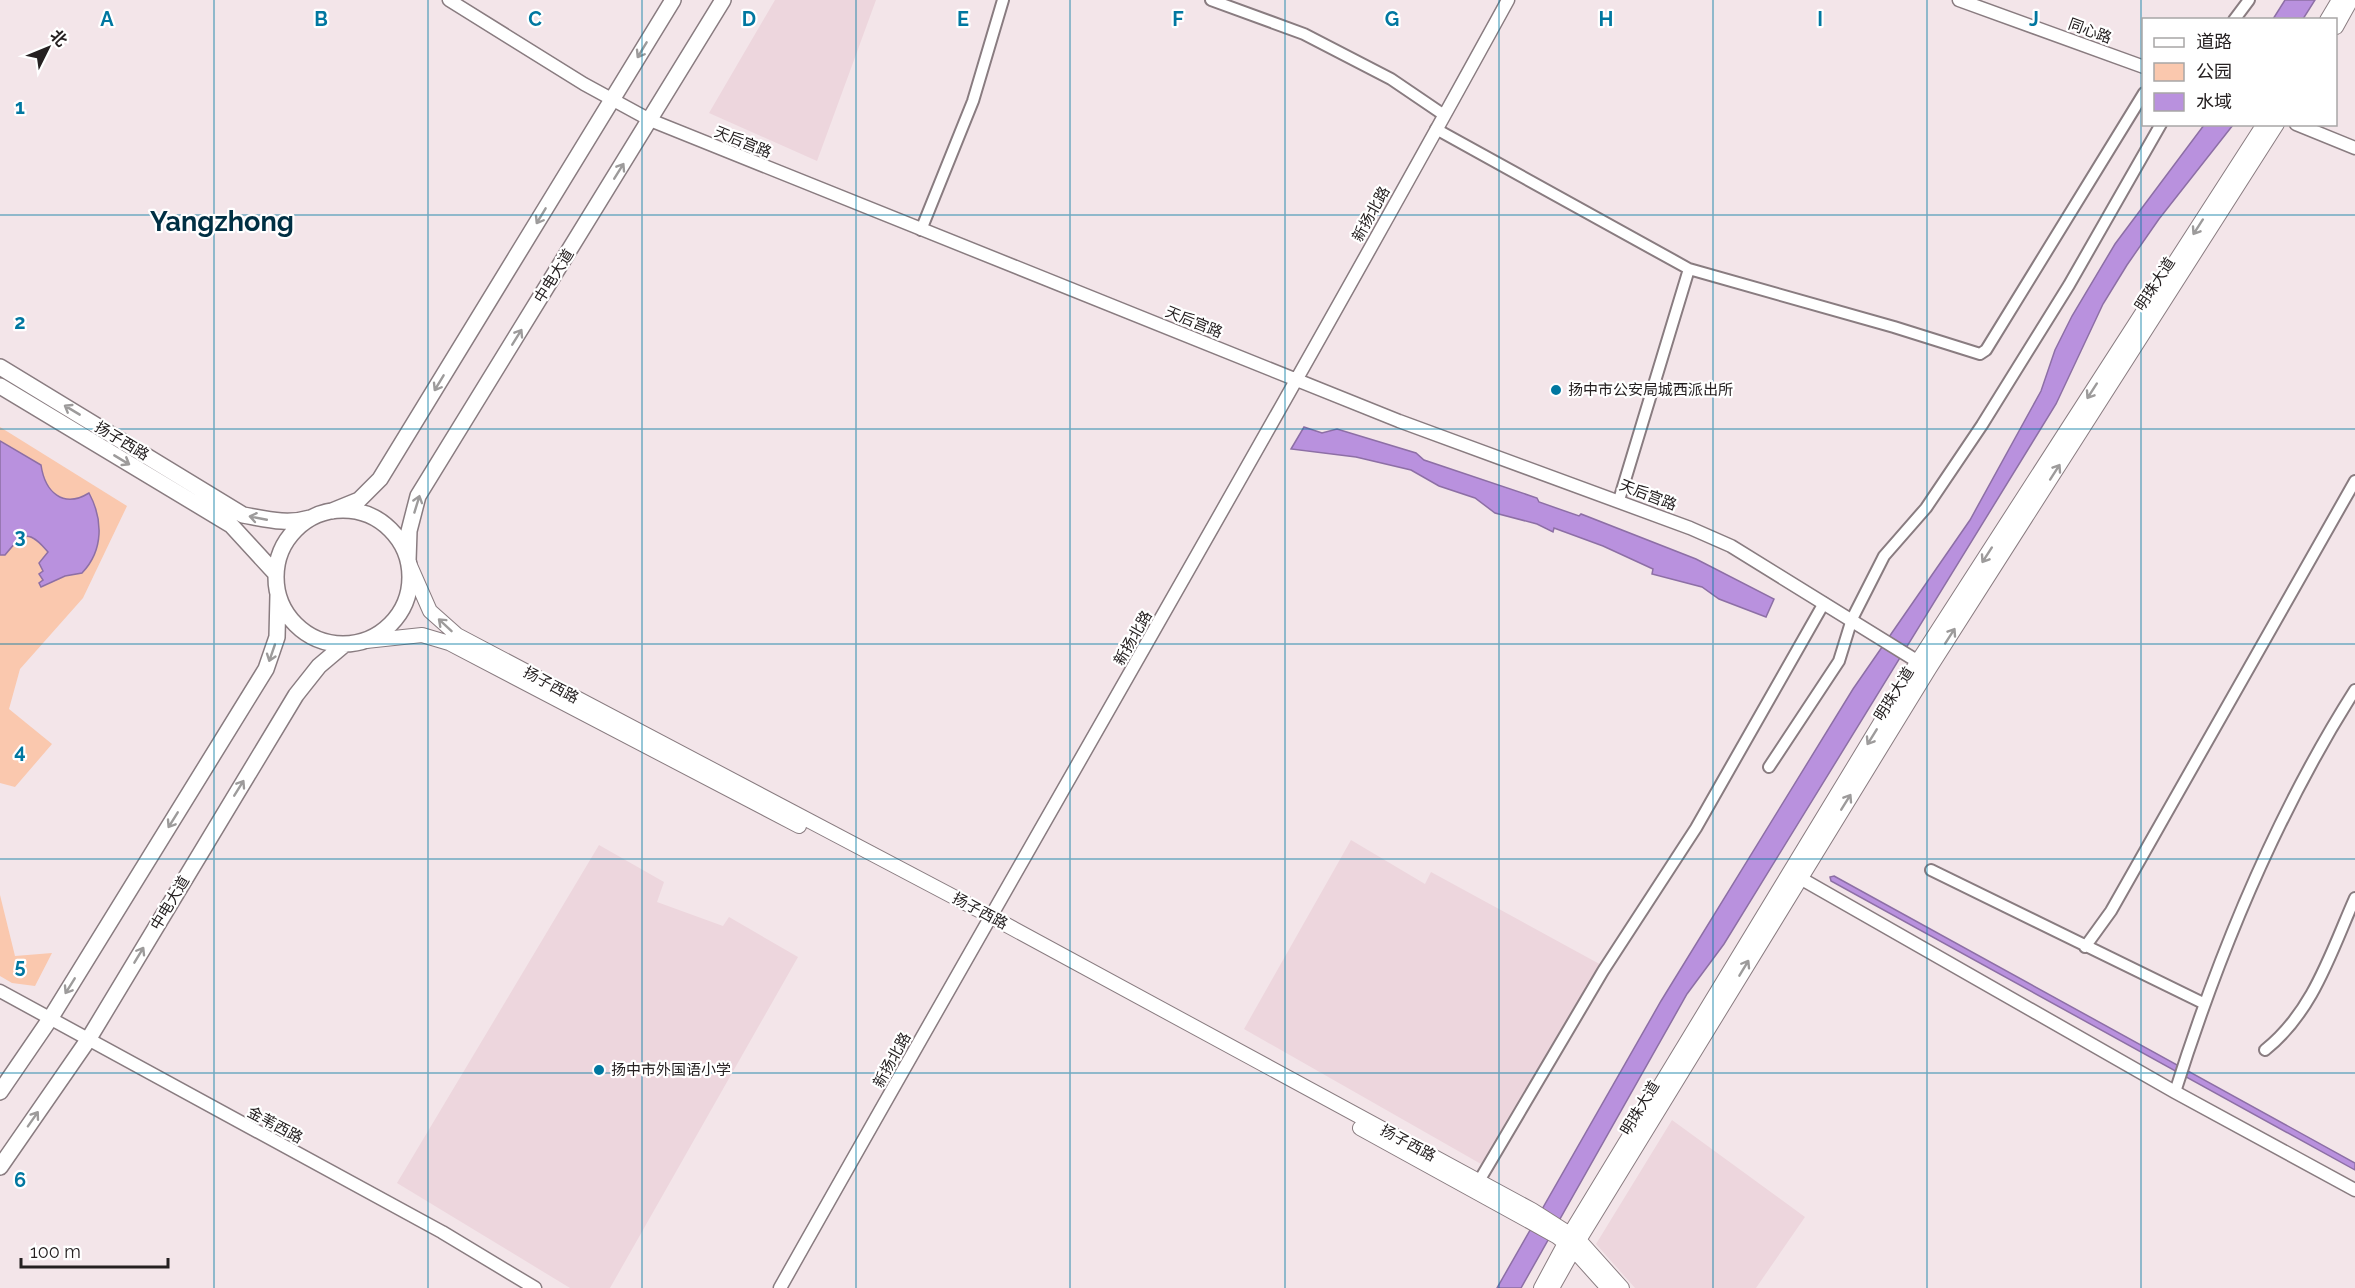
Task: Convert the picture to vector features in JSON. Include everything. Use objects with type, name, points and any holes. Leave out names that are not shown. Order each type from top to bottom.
[{"type":"main road","points":[[0,1092],[50,1019],[266,669],[277,637],[276,574],[279,556],[287,539],[315,516],[359,500],[380,479],[673,0]]},
{"type":"main road","name":"中电大道","points":[[408,561],[409,531],[418,496],[723,0]]},
{"type":"main road","points":[[2328,18],[2339,0]]},
{"type":"main road","points":[[2337,25],[2351,0]]},
{"type":"main road","name":"明珠大道","points":[[1541,1288],[1567,1238],[1794,874],[1919,662],[2263,126]]},
{"type":"main road","name":"明珠大道","points":[[1919,662],[2276,126]]},
{"type":"main road","name":"扬子西路","points":[[0,367],[243,515],[298,522],[315,516]]},
{"type":"main road","name":"扬子西路","points":[[0,386],[231,525],[276,574]]},
{"type":"main road","points":[[278,595],[287,614],[303,631],[323,641],[345,645],[366,641],[384,631],[397,617],[406,600],[410,580],[408,561],[401,543],[388,528],[371,517],[352,511],[332,511]]},
{"type":"main road","name":"扬子西路","points":[[408,561],[430,611],[456,635],[1479,1181],[1567,1238]]},
{"type":"main road","name":"扬子西路","points":[[366,641],[422,635],[448,643],[988,920],[1529,1214]]},
{"type":"main road","name":"中电大道","points":[[0,1167],[88,1040],[296,695],[319,666],[345,645]]},
{"type":"main road","points":[[1567,1238],[1608,1288]]},
{"type":"main road","points":[[1567,1238],[1622,1288]]},
{"type":"main road","name":"明珠大道","points":[[1552,1288],[1567,1238]]},
{"type":"street","name":"天后宫路","points":[[449,0],[612,100],[650,120],[1399,421],[1619,500],[1731,546],[1919,662]]},
{"type":"street","points":[[921,230],[973,101],[1003,0]]},
{"type":"street","points":[[1211,0],[1304,34],[1391,79],[1444,115]]},
{"type":"street","name":"新扬北路","points":[[780,1288],[1296,379],[1508,0]]},
{"type":"street","name":"同心路","points":[[1959,0],[2142,65]]},
{"type":"street","points":[[2236,18],[2249,0]]},
{"type":"street","points":[[1436,129],[1689,269],[1894,327],[1980,354],[1986,350],[2142,96]]},
{"type":"street","points":[[1769,767],[1839,661],[1852,619],[1884,556],[1926,508],[1988,415],[2069,285],[2160,126]]},
{"type":"street","points":[[2301,126],[2355,148]]},
{"type":"street","points":[[1619,500],[1689,269]]},
{"type":"street","points":[[2085,947],[2111,911],[2355,481]]},
{"type":"street","points":[[1479,1181],[1603,971],[1696,828],[1824,603]]},
{"type":"street","points":[[2176,1089],[2203,1003],[2240,914],[2302,782],[2355,690]]},
{"type":"street","points":[[1931,870],[2203,1003]]},
{"type":"street","points":[[1794,874],[2355,1190]]},
{"type":"street","points":[[2265,1050],[2280,1038],[2309,1002],[2355,898]]},
{"type":"street","name":"金苇西路","points":[[0,991],[442,1232],[535,1288]]},
{"type":"shaded area","points":[[775,0],[876,0],[817,161],[709,113]]},
{"type":"shaded area","points":[[1351,840],[1425,884],[1431,872],[1605,967],[1481,1164],[1244,1029]]},
{"type":"shaded area","name":"扬中市外国语小学","points":[[599,845],[664,882],[657,902],[723,926],[729,917],[798,957],[610,1288],[570,1288],[397,1183]]},
{"type":"shaded area","points":[[1672,1120],[1805,1217],[1756,1288],[1635,1288],[1596,1244]]},
{"type":"green space","points":[[0,427],[127,506],[83,598],[20,669],[9,709],[52,744],[15,787],[0,783]]},
{"type":"green space","points":[[0,895],[15,956],[52,953],[35,986],[12,983],[0,976]]},
{"type":"water","points":[[2285,0],[2315,0],[2304,18],[2274,18]]},
{"type":"water","points":[[2203,126],[2232,126],[2159,219],[2103,304],[2056,404],[1724,944],[1687,994],[1521,1288],[1497,1288],[1661,1001],[1853,689],[1970,520],[2041,391],[2055,350],[2072,316],[2115,244]]},
{"type":"water","points":[[1304,427],[1322,433],[1337,429],[1416,453],[1424,460],[1537,498],[1539,502],[1579,516],[1581,514],[1696,559],[1774,599],[1766,617],[1719,599],[1702,587],[1652,574],[1653,569],[1603,546],[1554,528],[1553,532],[1537,524],[1495,513],[1475,498],[1439,486],[1411,470],[1356,457],[1291,449]]},
{"type":"water","points":[[0,441],[41,465],[47,483],[57,495],[71,499],[89,493],[97,513],[99,534],[94,554],[82,573],[65,576],[41,587],[39,583],[43,580],[39,574],[43,571],[39,563],[48,552],[35,539],[26,536],[16,542],[5,555],[0,555]]},
{"type":"water","points":[[1834,876],[2355,1163],[2355,1170],[1831,881],[1830,877]]},
{"type":"place","name":"扬中市公安局城西派出所","points":[[1556,390]]},
{"type":"place","name":"扬中市外国语小学","points":[[599,1070]]},
{"type":"district","name":"Yangzhong","points":[[222,222]]}]
